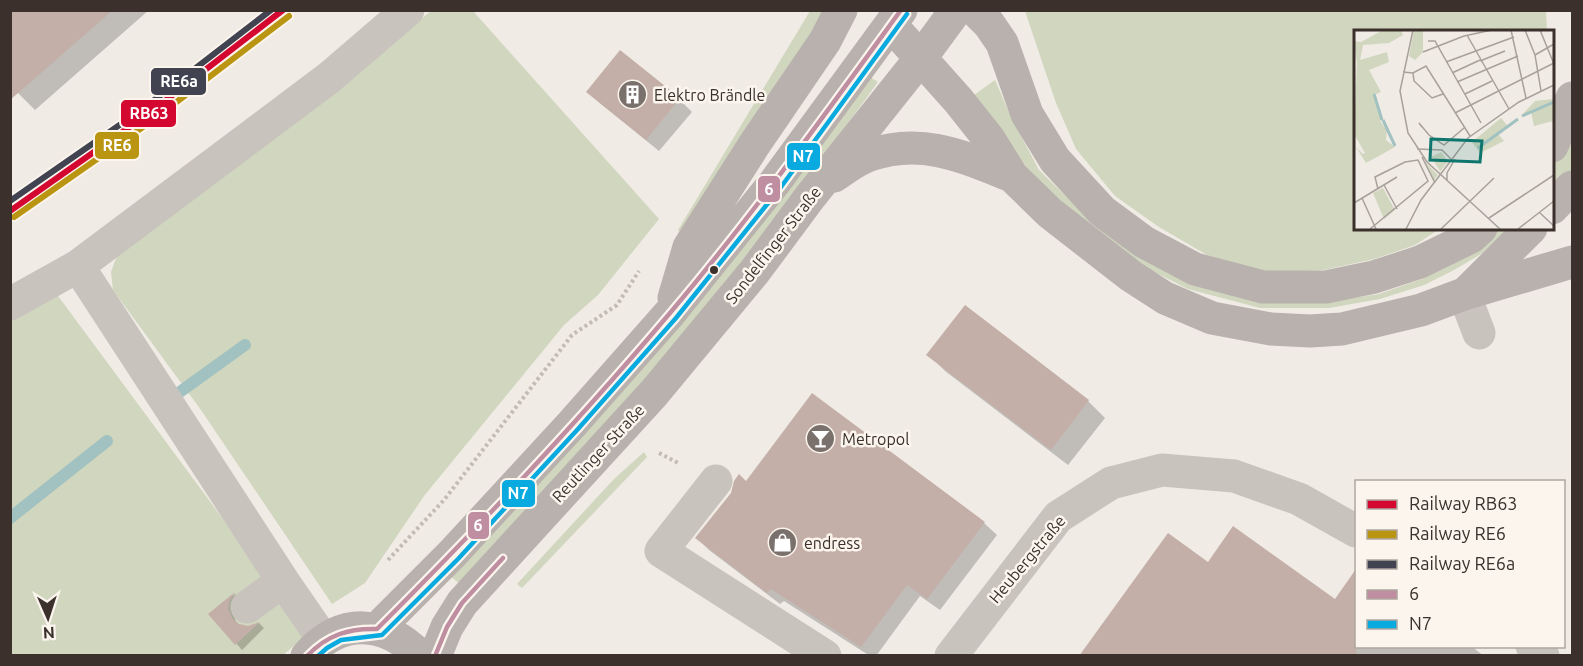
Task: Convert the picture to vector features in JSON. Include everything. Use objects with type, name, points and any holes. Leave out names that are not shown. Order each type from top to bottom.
[{"type":"main road","points":[[670,313],[688,247],[825,40],[841,10]]},
{"type":"main road","name":"Sondelfinger Straße","points":[[654,393],[755,271],[956,10]]},
{"type":"main road","points":[[975,10],[989,24],[1002,43],[1027,114],[1055,160],[1102,211],[1144,242],[1195,269],[1263,287],[1326,287],[1374,277],[1420,262],[1471,237],[1478,230]]},
{"type":"main road","points":[[377,629],[452,554],[670,313],[775,182],[896,18],[920,59],[964,108],[1012,176],[1066,227],[1131,276],[1165,298],[1212,318],[1271,330],[1342,329],[1421,310],[1464,294],[1572,262]]},
{"type":"main road","points":[[1553,141],[1572,98]]},
{"type":"main road","points":[[810,197],[834,175],[868,155],[892,149],[927,147],[957,154],[1012,176]]},
{"type":"main road","points":[[1553,206],[1572,187]]},
{"type":"main road","points":[[1464,294],[1529,230]]},
{"type":"main road","name":"Reutlinger Straße","points":[[435,656],[447,627],[462,603],[654,393]]},
{"type":"main road","points":[[315,647],[349,629],[377,629],[393,634],[408,643],[420,656]]},
{"type":"street","points":[[10,304],[78,266],[330,77],[408,10]]},
{"type":"street","points":[[78,266],[283,581],[315,647]]},
{"type":"street","points":[[1464,294],[1479,333]]},
{"type":"street","name":"Heubergstraße","points":[[951,656],[1058,517],[1111,483],[1162,470],[1234,476],[1299,499],[1355,530]]},
{"type":"street","points":[[716,481],[661,551],[825,656]]},
{"type":"street","points":[[247,607],[283,581]]},
{"type":"path","points":[[385,563],[444,500],[572,335],[617,305],[643,266]]},
{"type":"green space","points":[[1546,10],[1547,30],[1354,30],[1354,230],[1438,230],[1415,245],[1374,259],[1324,270],[1267,273],[1207,255],[1159,227],[1115,196],[1076,149],[1056,103],[1025,11]]},
{"type":"green space","points":[[431,11],[473,11],[659,219],[598,295],[564,325],[424,496],[365,583],[332,604],[201,410],[113,290],[111,272],[118,253],[342,83]]},
{"type":"green space","points":[[810,11],[826,11],[681,233],[678,230]]},
{"type":"green space","points":[[870,77],[878,82],[776,222],[694,328],[464,587],[450,576]]},
{"type":"green space","points":[[995,80],[1011,117],[1039,170],[1088,218],[1328,302],[1379,294],[1422,279],[1451,265],[1498,230],[1509,230],[1481,254],[1454,270],[1424,285],[1380,299],[1329,308],[1260,308],[1188,289],[1131,260],[1085,223],[1033,175],[970,98]]},
{"type":"green space","points":[[1572,126],[1572,170],[1553,189],[1553,165],[1561,153]]},
{"type":"green space","points":[[44,277],[308,634],[283,655],[11,655],[10,297]]},
{"type":"green space","points":[[644,452],[647,457],[522,588],[517,584],[614,479]]},
{"type":"building","points":[[10,10],[113,10],[10,100]]},
{"type":"building","name":"Elektro Brändle","points":[[620,50],[680,98],[646,140],[586,92]]},
{"type":"building","points":[[965,305],[1089,400],[1051,450],[926,355]]},
{"type":"building","points":[[812,393],[985,522],[927,599],[907,585],[861,647],[771,589],[767,593],[695,538],[731,493],[734,481],[739,474],[746,481]]},
{"type":"building","points":[[1233,526],[1335,599],[1355,570],[1356,656],[1079,656],[1168,533],[1208,562]]},
{"type":"building","points":[[235,592],[228,608],[232,618],[239,624],[248,626],[260,622],[235,645],[208,614]]},
{"type":"waterway","points":[[177,394],[245,345]]},
{"type":"waterway","points":[[10,518],[107,441]]},
{"type":"rail line","name":"RE6a","points":[[10,201],[144,108],[271,10]]},
{"type":"rail line","name":"RB63","points":[[10,211],[148,114],[283,10]]},
{"type":"rail line","name":"RE6","points":[[14,217],[153,120],[289,16]]},
{"type":"transit line","name":"6","points":[[307,656],[322,643],[339,634],[377,629],[490,514],[563,435],[670,313],[730,239],[901,10]]},
{"type":"transit line","name":"N7","points":[[318,656],[341,640],[382,635],[458,559],[578,429],[676,318],[781,187],[907,14]]},
{"type":"transit line","name":"6","points":[[435,656],[447,627],[462,603],[503,558]]},
{"type":"place","name":"Elektro Brändle","points":[[633,95]]},
{"type":"place","name":"Metropol","points":[[821,439]]},
{"type":"place","name":"endress","points":[[783,543]]}]
